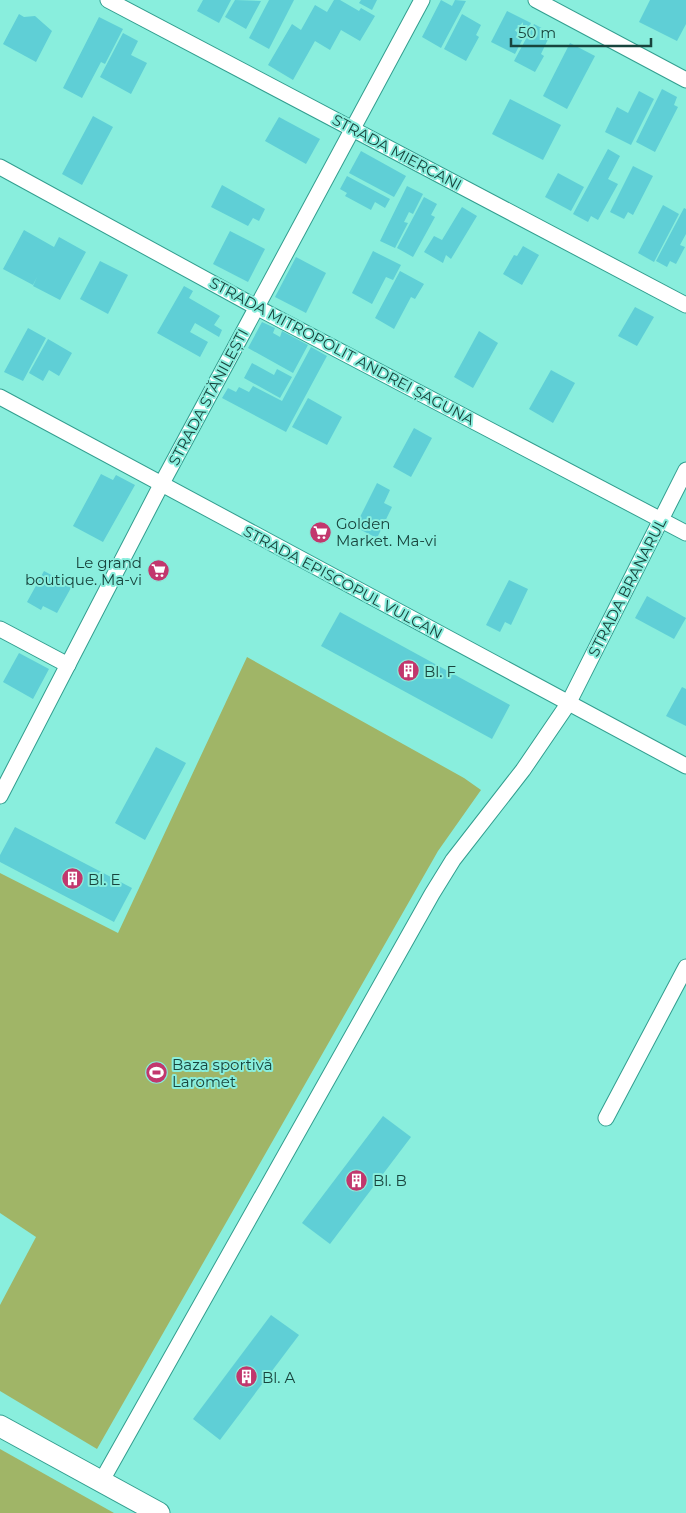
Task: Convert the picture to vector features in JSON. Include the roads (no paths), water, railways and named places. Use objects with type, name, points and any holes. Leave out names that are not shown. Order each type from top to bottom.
[{"type":"street","name":"STRADA MIERCANI","points":[[108,0],[686,305]]},
{"type":"street","name":"STRADA STĂNILEȘTI","points":[[0,796],[161,485],[351,128],[422,0]]},
{"type":"street","points":[[536,0],[686,80]]},
{"type":"street","name":"STRADA MITROPOLIT ANDREI ȘAGUNA","points":[[0,167],[256,307],[686,533]]},
{"type":"street","name":"STRADA EPISCOPUL VULCAN","points":[[0,397],[686,766]]},
{"type":"street","name":"STRADA BRANARUL","points":[[101,1482],[432,894],[453,860],[523,770],[568,704],[686,470]]},
{"type":"street","points":[[0,629],[68,665]]},
{"type":"street","points":[[606,1118],[686,967]]},
{"type":"street","points":[[0,1426],[159,1513]]},
{"type":"place","name":"Golden Market. Ma-vi","points":[[320,532]]},
{"type":"place","name":"Le grand boutique. Ma-vi","points":[[158,571]]},
{"type":"place","name":"Bl. F","points":[[408,671]]},
{"type":"place","name":"Bl. E","points":[[72,879]]},
{"type":"place","name":"Baza sportivă Laromet","points":[[156,1073]]},
{"type":"place","name":"Bl. B","points":[[357,1180]]},
{"type":"place","name":"Bl. A","points":[[246,1377]]}]
